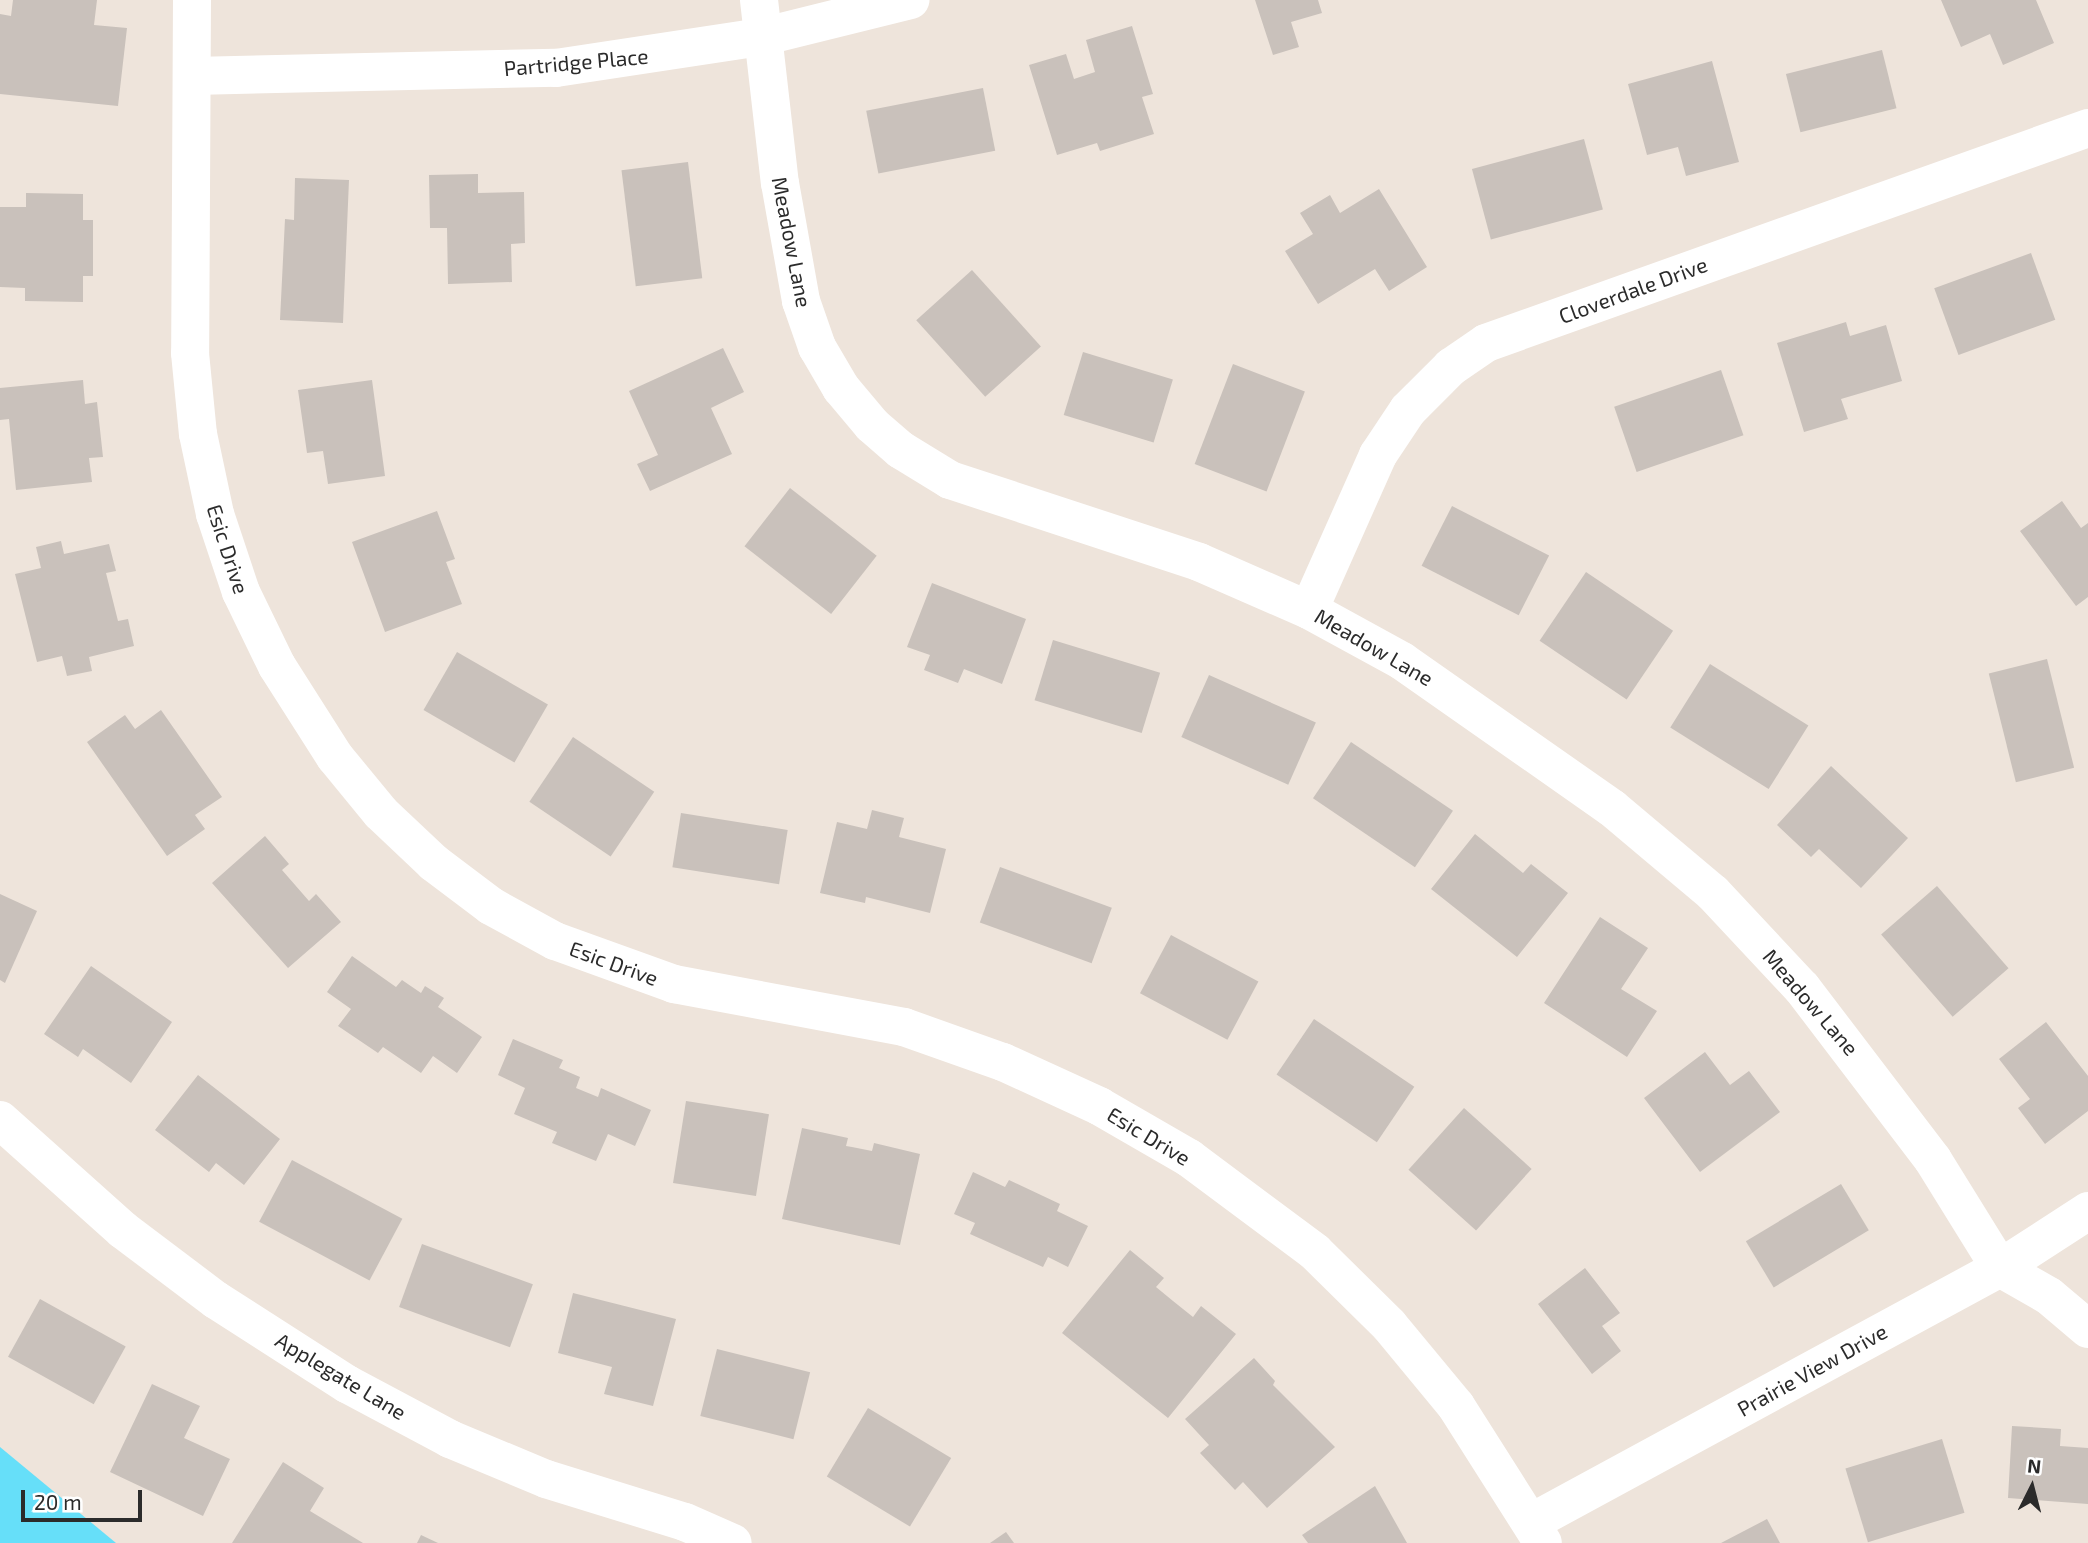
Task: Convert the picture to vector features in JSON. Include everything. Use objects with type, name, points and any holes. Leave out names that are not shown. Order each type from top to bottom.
[{"type":"street","name":"Esic Drive","points":[[192,0],[190,353],[198,434],[215,514],[241,592],[277,666],[335,757],[382,813],[434,863],[491,906],[555,941],[674,984],[904,1027],[1003,1062],[1061,1088],[1189,1158],[1315,1252],[1389,1325],[1456,1406],[1538,1533]]},
{"type":"street","name":"Meadow Lane","points":[[759,0],[761,37],[801,301],[823,357],[841,388],[872,425],[901,450],[950,480],[1199,562],[1309,610],[1402,661],[1492,719],[1612,808],[1713,893],[1802,988],[1878,1081],[2000,1268],[2049,1296],[2088,1329]]},
{"type":"street","name":"Partridge Place","points":[[193,76],[556,68],[761,37],[911,0]]},
{"type":"street","name":"Cloverdale Drive","points":[[1309,610],[1378,455],[1408,410],[1451,367],[1486,343],[2088,128]]},
{"type":"street","name":"Applegate Lane","points":[[0,1120],[123,1230],[216,1300],[347,1384],[450,1439],[546,1479],[685,1522],[733,1543]]},
{"type":"street","name":"Prairie View Drive","points":[[1538,1533],[2000,1268],[2088,1211]]},
{"type":"water","points":[[0,1447],[116,1543],[0,1543]]},
{"type":"building","points":[[13,0],[97,0],[94,25],[127,28],[118,106],[0,94],[0,14],[11,16]]},
{"type":"building","points":[[1255,0],[1318,0],[1322,13],[1291,22],[1299,47],[1273,55]]},
{"type":"building","points":[[1941,0],[2036,0],[2054,43],[2003,65],[1990,34],[1961,47]]},
{"type":"building","points":[[1132,26],[1153,94],[1142,97],[1154,134],[1100,151],[1097,143],[1057,155],[1029,65],[1066,54],[1074,79],[1095,72],[1086,40]]},
{"type":"building","points":[[1882,50],[1897,108],[1800,132],[1786,74]]},
{"type":"building","points":[[1712,61],[1739,162],[1686,176],[1678,147],[1647,155],[1628,84]]},
{"type":"building","points":[[983,88],[995,151],[878,174],[866,111]]},
{"type":"building","points":[[1584,139],[1603,210],[1491,240],[1472,169]]},
{"type":"building","points":[[688,162],[702,278],[636,286],[621,170]]},
{"type":"building","points":[[478,174],[478,193],[524,192],[525,243],[511,244],[512,282],[448,284],[447,228],[430,228],[429,175]]},
{"type":"building","points":[[295,178],[349,180],[343,323],[280,320],[285,219],[294,220]]},
{"type":"building","points":[[1379,189],[1427,267],[1389,291],[1375,269],[1318,304],[1285,251],[1313,234],[1300,213],[1330,195],[1340,213]]},
{"type":"building","points":[[26,193],[83,194],[83,220],[93,220],[93,276],[83,276],[83,302],[25,301],[25,288],[0,287],[0,207],[26,207]]},
{"type":"building","points":[[2031,253],[2055,320],[1958,355],[1934,288]]},
{"type":"building","points":[[972,270],[1041,347],[985,397],[916,320]]},
{"type":"building","points":[[1846,322],[1850,336],[1886,325],[1902,381],[1841,399],[1848,419],[1804,432],[1777,343]]},
{"type":"building","points":[[723,348],[744,392],[711,408],[732,454],[650,491],[637,464],[658,455],[629,391]]},
{"type":"building","points":[[1083,352],[1173,379],[1154,443],[1064,415]]},
{"type":"building","points":[[1233,364],[1305,392],[1267,491],[1195,464]]},
{"type":"building","points":[[1721,370],[1743,435],[1637,472],[1614,407]]},
{"type":"building","points":[[83,380],[85,404],[97,402],[103,457],[89,458],[92,482],[16,490],[9,419],[0,420],[0,388]]},
{"type":"building","points":[[372,380],[385,476],[328,484],[323,451],[307,453],[298,390]]},
{"type":"building","points":[[790,488],[877,556],[831,614],[744,546]]},
{"type":"building","points":[[2062,501],[2081,528],[2088,523],[2088,597],[2076,606],[2020,531]]},
{"type":"building","points":[[1452,506],[1549,555],[1519,615],[1422,566]]},
{"type":"building","points":[[437,511],[455,559],[446,562],[462,604],[385,632],[352,542]]},
{"type":"building","points":[[61,541],[64,554],[109,544],[116,571],[106,573],[118,621],[128,619],[134,646],[89,657],[92,671],[67,676],[62,656],[37,662],[15,574],[41,568],[36,547]]},
{"type":"building","points":[[1586,572],[1673,631],[1627,700],[1540,641]]},
{"type":"building","points":[[932,583],[1026,619],[1002,684],[964,669],[958,683],[924,670],[930,655],[907,647]]},
{"type":"building","points":[[1053,640],[1160,673],[1142,733],[1035,700]]},
{"type":"building","points":[[457,652],[548,704],[514,763],[424,710]]},
{"type":"building","points":[[2047,659],[2074,768],[2016,782],[1989,674]]},
{"type":"building","points":[[1710,664],[1808,725],[1769,789],[1670,728]]},
{"type":"building","points":[[1209,675],[1316,723],[1288,785],[1181,737]]},
{"type":"building","points":[[161,710],[222,797],[195,815],[205,829],[167,856],[87,742],[125,715],[135,729]]},
{"type":"building","points":[[573,737],[654,792],[611,856],[529,802]]},
{"type":"building","points":[[1351,742],[1453,811],[1415,867],[1313,798]]},
{"type":"building","points":[[1831,766],[1908,838],[1861,888],[1819,849],[1811,857],[1777,825]]},
{"type":"building","points":[[872,810],[904,818],[899,837],[946,849],[930,913],[866,897],[865,903],[820,893],[837,822],[867,829]]},
{"type":"building","points":[[681,813],[788,830],[779,884],[672,867]]},
{"type":"building","points":[[1475,834],[1523,873],[1531,864],[1568,893],[1517,957],[1431,889]]},
{"type":"building","points":[[265,836],[289,864],[282,870],[309,901],[316,894],[341,922],[288,968],[212,883]]},
{"type":"building","points":[[1000,867],[1112,908],[1092,963],[980,922]]},
{"type":"building","points":[[1937,886],[2009,968],[1953,1017],[1881,935]]},
{"type":"building","points":[[0,894],[37,911],[5,983],[0,980]]},
{"type":"building","points":[[1600,917],[1648,948],[1621,989],[1657,1011],[1627,1057],[1544,1003]]},
{"type":"building","points":[[1171,935],[1258,981],[1227,1040],[1140,993]]},
{"type":"building","points":[[352,956],[396,987],[402,980],[421,993],[425,986],[444,998],[438,1007],[482,1037],[457,1073],[433,1056],[421,1073],[383,1047],[378,1053],[338,1026],[351,1009],[327,992]]},
{"type":"building","points":[[91,966],[172,1022],[131,1083],[83,1049],[78,1057],[44,1034]]},
{"type":"building","points":[[1314,1019],[1414,1087],[1377,1142],[1277,1075]]},
{"type":"building","points":[[2046,1022],[2088,1076],[2088,1111],[2045,1144],[2018,1108],[2030,1099],[1999,1059]]},
{"type":"building","points":[[513,1039],[563,1060],[559,1068],[580,1077],[576,1088],[598,1097],[601,1088],[651,1110],[635,1146],[608,1134],[596,1161],[552,1143],[557,1132],[514,1114],[525,1088],[498,1075]]},
{"type":"building","points":[[1705,1052],[1730,1085],[1749,1071],[1780,1112],[1700,1172],[1644,1098]]},
{"type":"building","points":[[198,1075],[280,1139],[244,1185],[216,1163],[209,1172],[155,1130]]},
{"type":"building","points":[[686,1101],[769,1114],[756,1196],[673,1183]]},
{"type":"building","points":[[1464,1108],[1532,1169],[1476,1231],[1408,1170]]},
{"type":"building","points":[[802,1128],[848,1138],[846,1146],[872,1151],[874,1143],[920,1154],[900,1245],[782,1219]]},
{"type":"building","points":[[292,1160],[402,1219],[370,1280],[259,1222]]},
{"type":"building","points":[[973,1172],[1005,1187],[1009,1180],[1060,1204],[1057,1211],[1088,1226],[1068,1267],[1048,1257],[1043,1267],[970,1234],[975,1223],[954,1214]]},
{"type":"building","points":[[1841,1184],[1869,1230],[1774,1287],[1746,1241]]},
{"type":"building","points":[[422,1244],[533,1284],[510,1347],[399,1307]]},
{"type":"building","points":[[1130,1250],[1164,1278],[1156,1287],[1193,1317],[1201,1306],[1236,1334],[1168,1418],[1062,1333]]},
{"type":"building","points":[[1585,1268],[1620,1313],[1602,1326],[1621,1351],[1592,1374],[1538,1304]]},
{"type":"building","points":[[573,1293],[676,1319],[653,1406],[604,1394],[612,1367],[558,1353]]},
{"type":"building","points":[[40,1299],[126,1347],[94,1404],[8,1357]]},
{"type":"building","points":[[717,1349],[810,1372],[793,1439],[700,1416]]},
{"type":"building","points":[[1254,1358],[1275,1381],[1273,1385],[1335,1447],[1267,1508],[1243,1482],[1235,1490],[1200,1453],[1209,1445],[1185,1419]]},
{"type":"building","points":[[152,1384],[200,1406],[184,1438],[230,1459],[203,1516],[110,1472]]},
{"type":"building","points":[[868,1408],[951,1458],[910,1527],[827,1477]]},
{"type":"building","points":[[2012,1426],[2061,1429],[2060,1446],[2088,1448],[2088,1504],[2008,1498]]},
{"type":"building","points":[[1942,1439],[1965,1513],[1868,1542],[1845,1469]]},
{"type":"building","points":[[283,1462],[324,1488],[310,1511],[363,1543],[232,1543]]},
{"type":"building","points":[[1375,1486],[1407,1543],[1308,1543],[1302,1535]]},
{"type":"building","points":[[1767,1519],[1780,1543],[1721,1543]]},
{"type":"building","points":[[1006,1532],[1014,1543],[990,1543]]},
{"type":"building","points":[[421,1535],[438,1543],[417,1543]]}]
